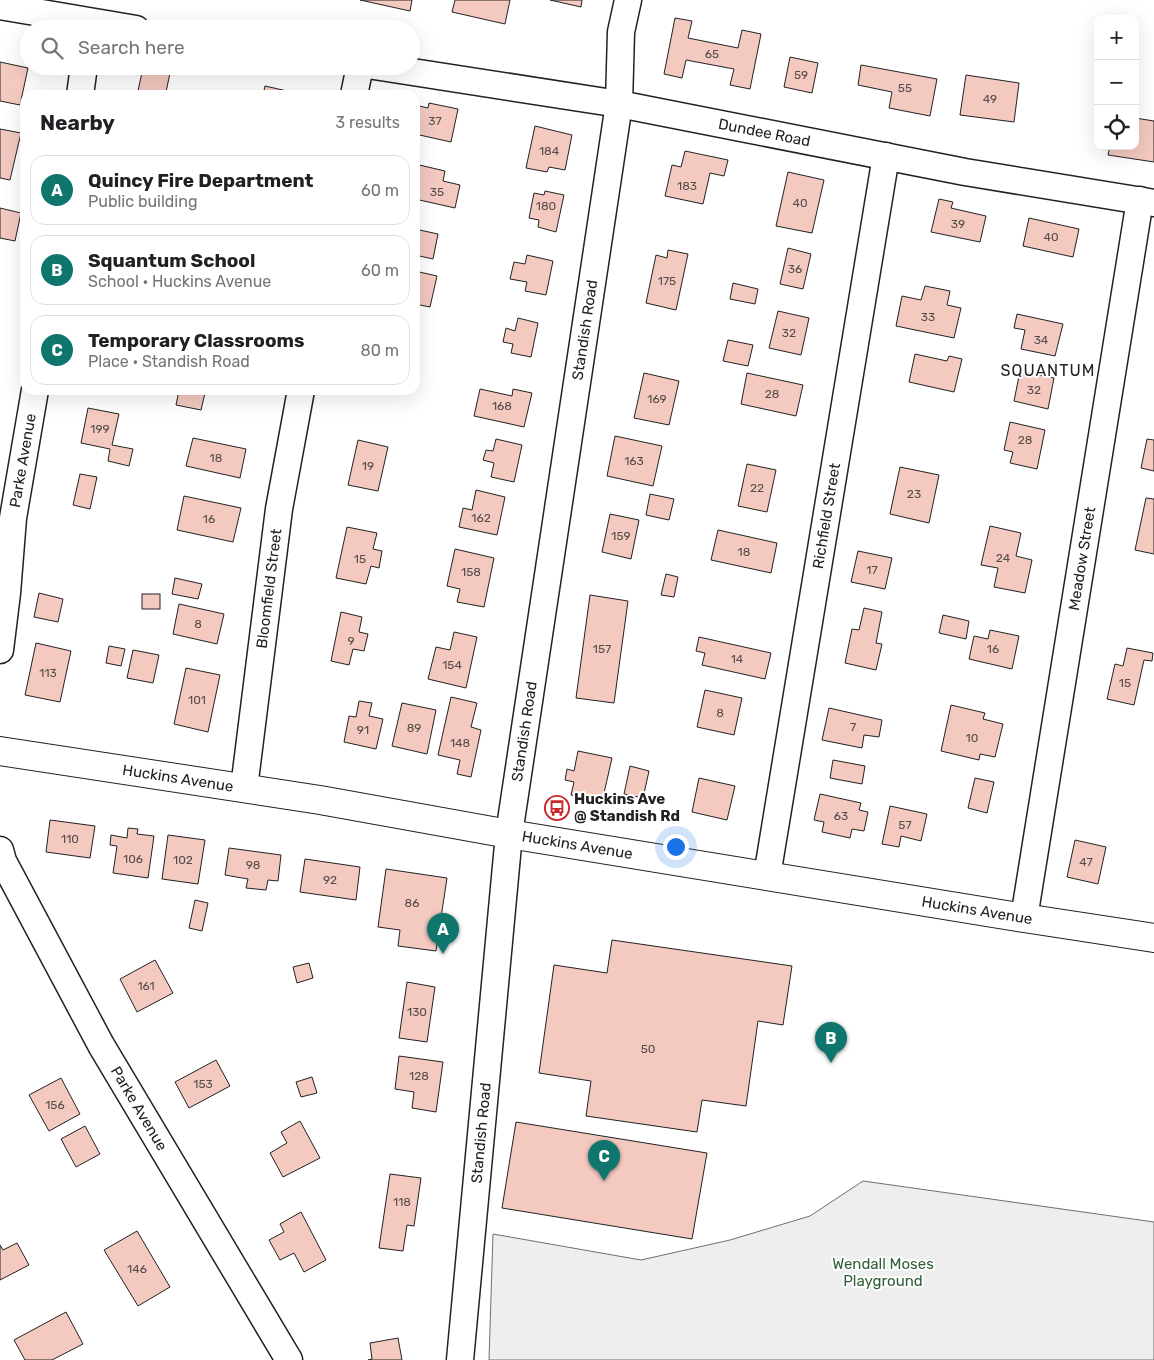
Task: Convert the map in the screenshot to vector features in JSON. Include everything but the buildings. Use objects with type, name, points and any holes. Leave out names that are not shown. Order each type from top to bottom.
[{"type":"street","name":"Standish Road","points":[[460,1360],[509,834],[619,104],[621,32],[628,0]]},
{"type":"street","points":[[0,6],[67,20]]},
{"type":"street","name":"Dundee Road","points":[[420,73],[619,104],[966,172],[1147,202]]},
{"type":"street","points":[[81,90],[83,75]]},
{"type":"street","points":[[355,90],[358,75]]},
{"type":"street","name":"Richfield Street","points":[[767,876],[886,156]]},
{"type":"street","name":"Meadow Street","points":[[1024,918],[1147,202]]},
{"type":"street","name":"Parke Avenue","points":[[0,650],[13,518],[34,395]]},
{"type":"street","name":"Bloomfield Street","points":[[244,788],[279,509],[300,395]]},
{"type":"street","name":"Huckins Avenue","points":[[0,751],[320,800],[509,834],[1154,938]]},
{"type":"street","name":"Parke Avenue","points":[[0,850],[3,861],[101,1045],[289,1360]]},
{"type":"green space","name":"Wendall Moses Playground","points":[[863,1181],[1154,1222],[1154,1360],[489,1360],[493,1234],[641,1260],[730,1240],[810,1216]]},
{"type":"place","name":"Huckins Ave @ Standish Rd","points":[[557,808]]},
{"type":"place","name":"Quincy Fire Department","points":[[443,954]]},
{"type":"place","name":"Squantum School","points":[[831,1063]]},
{"type":"place","name":"Temporary Classrooms","points":[[604,1181]]},
{"type":"district","name":"SQUANTUM","points":[[1048,370]]}]
